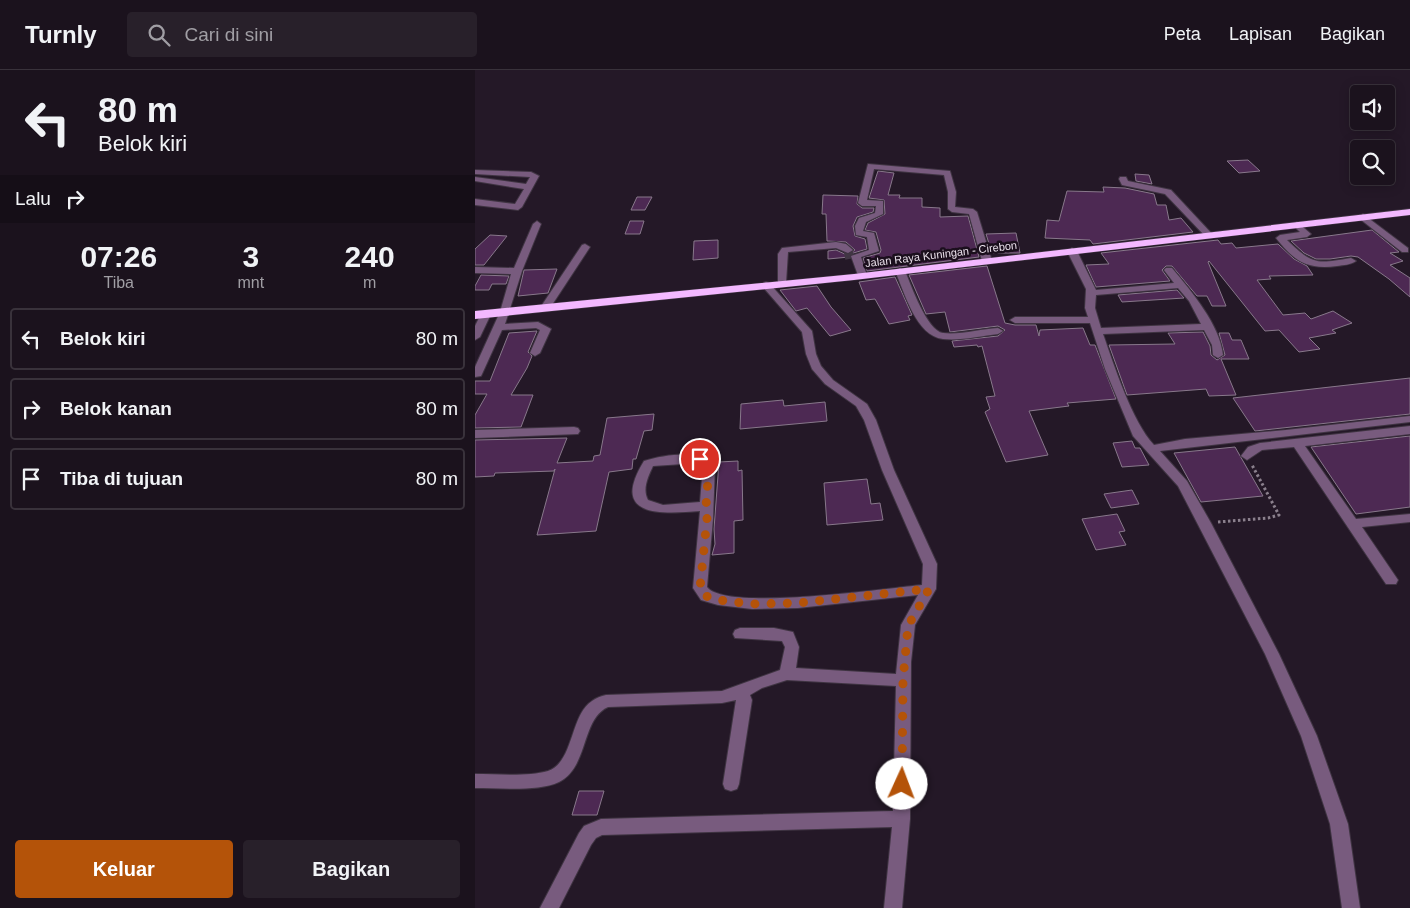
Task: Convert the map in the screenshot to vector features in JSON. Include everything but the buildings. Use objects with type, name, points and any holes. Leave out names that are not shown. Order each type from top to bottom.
[{"type":"highway","name":"Jalan Raya Kuningan - Cirebon","points":[[481,315],[858,276],[1410,212]]},
{"type":"street","points":[[858,276],[857,256],[874,251],[871,235],[859,234],[859,226],[862,220],[879,214],[880,203],[862,203],[871,166],[947,173],[952,192],[951,207],[952,209],[973,212],[987,261]]},
{"type":"street","points":[[475,172],[531,174],[535,176],[518,207],[475,202]]},
{"type":"street","points":[[475,179],[529,187]]},
{"type":"street","points":[[1123,179],[1125,183],[1168,192],[1209,235]]},
{"type":"street","points":[[1363,218],[1405,250]]},
{"type":"street","points":[[477,374],[505,312],[517,271],[537,224]]},
{"type":"street","points":[[1280,238],[1307,234],[1297,225]]},
{"type":"street","points":[[1272,228],[1304,262],[1314,266],[1351,261]]},
{"type":"street","points":[[545,308],[585,246]]},
{"type":"street","points":[[781,283],[783,254],[785,250],[790,248],[843,246],[858,276]]},
{"type":"street","points":[[1072,251],[1091,289],[1090,308],[1095,326],[1110,369],[1139,436],[1183,484],[1205,522],[1272,654],[1309,736],[1339,824],[1351,908]]},
{"type":"street","points":[[475,270],[517,271]]},
{"type":"street","points":[[1169,270],[1193,300],[1217,344],[1217,355]]},
{"type":"street","points":[[900,271],[923,321],[936,334],[944,336],[998,331]]},
{"type":"street","points":[[766,285],[807,330],[811,354],[816,367],[829,382],[861,404],[870,420],[888,470],[930,564],[929,589],[908,626],[903,680],[901,819],[893,908]]},
{"type":"street","points":[[1091,293],[1180,285]]},
{"type":"street","points":[[475,338],[481,315]]},
{"type":"street","points":[[1015,320],[1095,326],[1208,327]]},
{"type":"street","points":[[499,327],[538,325],[545,329],[535,353]]},
{"type":"street","points":[[1150,449],[1185,443],[1286,434],[1410,419]]},
{"type":"street","points":[[1247,456],[1252,450],[1261,447],[1410,430]]},
{"type":"street","points":[[475,434],[574,431]]},
{"type":"street","points":[[1297,443],[1391,580]]},
{"type":"street","points":[[706,506],[646,507],[639,499],[639,492],[643,472],[648,464],[657,461],[700,459],[707,462],[709,466],[707,519],[700,588],[706,596],[718,600],[752,604],[798,603],[929,589]]},
{"type":"street","points":[[1353,524],[1410,518]]},
{"type":"street","points":[[740,634],[788,636],[792,647],[787,674]]},
{"type":"street","points":[[475,781],[553,776],[565,767],[588,717],[596,706],[606,701],[721,697],[741,692],[757,683],[787,674],[903,680]]},
{"type":"street","points":[[731,784],[744,700],[741,692]]},
{"type":"street","points":[[549,908],[585,839],[590,832],[601,827],[901,819]]},
{"type":"path","points":[[1205,522],[1268,518],[1279,515],[1247,456]]},
{"type":"tunnel","points":[[848,250],[850,260]]},
{"type":"route","points":[[700,459],[707,462],[709,466],[707,519],[700,588],[706,596],[718,600],[752,604],[798,603],[929,589],[908,626],[903,680],[902,784]]}]
